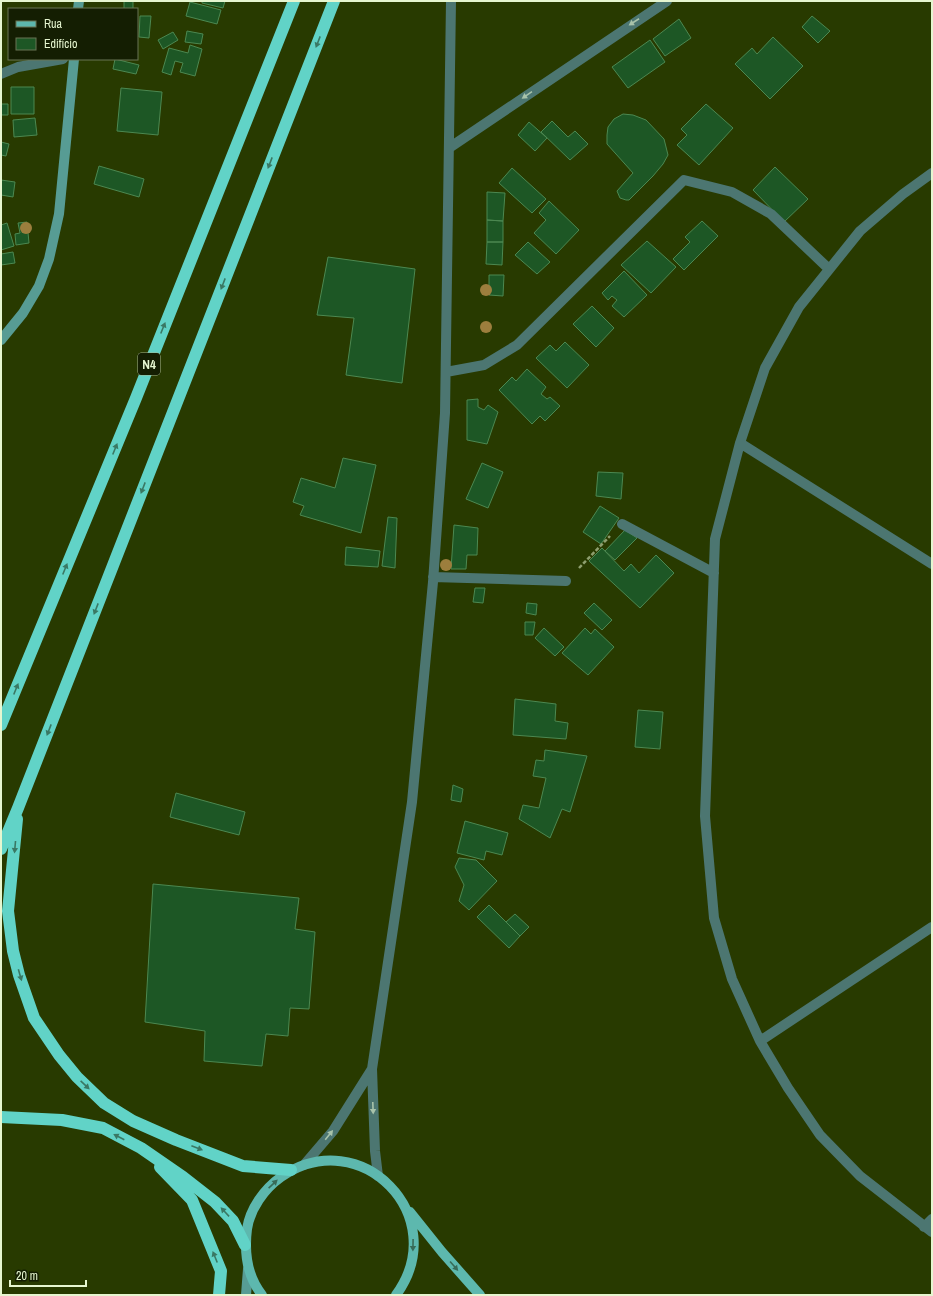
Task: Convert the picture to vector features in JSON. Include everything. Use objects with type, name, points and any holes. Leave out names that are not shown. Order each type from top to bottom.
[{"type":"highway","name":"N4","points":[[1,725],[136,398],[294,1]]},
{"type":"highway","points":[[1,849],[334,1]]},
{"type":"highway","points":[[18,808],[8,911],[13,951],[19,975],[34,1018],[76,1077],[104,1102],[133,1121],[176,1140],[243,1166],[292,1170]]},
{"type":"highway","points":[[1,1117],[62,1120],[103,1128],[141,1148],[183,1177],[215,1202],[233,1221],[245,1245]]},
{"type":"highway","points":[[141,1148],[192,1200],[221,1271],[219,1295]]},
{"type":"main road","points":[[1,340],[23,313],[39,286],[49,259],[59,214],[74,60]]},
{"type":"main road","points":[[246,1295],[248,1269],[245,1245],[248,1222],[258,1201],[272,1183],[292,1170],[304,1165],[328,1161],[352,1163],[365,1168],[378,1176],[392,1188],[442,1252],[480,1295]]},
{"type":"main road","points":[[396,1295],[404,1285],[411,1265],[414,1244],[411,1222],[403,1203]]},
{"type":"main road","points":[[248,1269],[262,1295]]},
{"type":"street","points":[[378,1176],[375,1151],[372,1069],[412,802],[433,577],[446,413],[451,1]]},
{"type":"street","points":[[449,148],[667,1]]},
{"type":"street","points":[[1,74],[18,67],[57,60]]},
{"type":"street","points":[[932,173],[903,194],[860,231],[799,307],[765,368],[740,443],[715,539],[705,816],[714,918],[732,978],[760,1041],[788,1088],[820,1135],[860,1176],[928,1230],[932,1219]]},
{"type":"street","points":[[446,372],[484,365],[517,345],[684,180],[732,192],[771,214],[829,269]]},
{"type":"street","points":[[740,443],[932,564]]},
{"type":"street","points":[[622,524],[714,572]]},
{"type":"street","points":[[433,577],[566,581]]},
{"type":"street","points":[[760,1041],[932,927]]},
{"type":"street","points":[[304,1165],[333,1131],[372,1069]]},
{"type":"path","points":[[566,581],[622,524]]},
{"type":"building","points":[[124,1],[133,1],[133,8],[124,8]]},
{"type":"building","points":[[202,1],[225,1],[223,8],[202,3]]},
{"type":"building","points":[[190,2],[221,10],[217,24],[186,16]]},
{"type":"building","points":[[140,16],[151,16],[149,38],[139,37]]},
{"type":"building","points":[[812,16],[830,31],[818,43],[802,27]]},
{"type":"building","points":[[679,19],[691,38],[665,56],[653,39]]},
{"type":"building","points":[[187,31],[203,34],[201,44],[185,42]]},
{"type":"building","points":[[173,32],[178,40],[163,49],[158,40]]},
{"type":"building","points":[[773,37],[803,66],[770,99],[735,64],[752,48],[757,54]]},
{"type":"building","points":[[650,40],[665,62],[628,88],[612,67]]},
{"type":"building","points":[[190,45],[202,49],[195,76],[180,72],[183,63],[175,61],[171,75],[162,72],[169,48],[188,53]]},
{"type":"building","points":[[115,60],[139,65],[136,74],[113,69]]},
{"type":"building","points":[[11,87],[34,87],[34,114],[11,114]]},
{"type":"building","points":[[121,88],[162,92],[158,135],[117,131]]},
{"type":"building","points":[[1,104],[8,104],[8,115],[1,115]]},
{"type":"building","points":[[706,104],[733,128],[699,165],[677,145],[687,135],[681,129]]},
{"type":"building","points":[[623,114],[633,115],[646,120],[664,139],[668,155],[653,176],[629,200],[620,198],[617,191],[633,173],[607,144],[608,127],[614,119]]},
{"type":"building","points":[[35,118],[37,135],[14,137],[13,120]]},
{"type":"building","points":[[552,121],[568,137],[575,131],[588,144],[570,160],[541,132]]},
{"type":"building","points":[[529,122],[547,138],[535,151],[518,135]]},
{"type":"building","points":[[1,142],[9,144],[6,156],[1,155]]},
{"type":"building","points":[[99,166],[144,179],[139,197],[94,184]]},
{"type":"building","points":[[775,167],[808,199],[784,222],[753,190]]},
{"type":"building","points":[[512,168],[546,199],[532,213],[499,183]]},
{"type":"building","points":[[1,180],[15,182],[13,197],[1,195]]},
{"type":"building","points":[[487,192],[505,193],[503,221],[487,220]]},
{"type":"building","points":[[549,201],[579,230],[556,254],[534,233],[546,220],[539,213]]},
{"type":"building","points":[[487,220],[503,221],[503,242],[487,242]]},
{"type":"building","points":[[702,221],[718,236],[684,270],[673,259],[690,242],[685,237]]},
{"type":"building","points":[[27,222],[29,243],[16,245],[15,234],[20,233],[18,223]]},
{"type":"building","points":[[7,223],[14,246],[1,250],[1,225]]},
{"type":"building","points":[[647,241],[676,267],[651,293],[621,265]]},
{"type":"building","points":[[487,242],[503,242],[502,265],[486,264]]},
{"type":"building","points":[[528,242],[550,262],[537,274],[515,255]]},
{"type":"building","points":[[13,252],[15,263],[1,265],[1,254]]},
{"type":"building","points":[[328,257],[415,269],[402,383],[346,375],[354,318],[317,315]]},
{"type":"building","points":[[624,271],[647,295],[624,317],[612,306],[617,300],[612,296],[608,300],[602,293]]},
{"type":"building","points":[[489,275],[504,275],[503,296],[489,295]]},
{"type":"building","points":[[592,306],[614,328],[596,347],[573,324]]},
{"type":"building","points":[[565,342],[589,365],[567,388],[536,358],[550,345],[556,351]]},
{"type":"building","points":[[527,369],[546,387],[541,394],[547,399],[550,397],[560,406],[545,421],[540,416],[532,424],[499,390],[512,377],[516,381]]},
{"type":"building","points":[[478,399],[478,407],[484,410],[488,405],[498,412],[487,444],[467,440],[467,400]]},
{"type":"building","points":[[343,458],[376,465],[361,533],[300,515],[304,506],[293,502],[301,478],[335,488]]},
{"type":"building","points":[[482,463],[503,472],[488,508],[466,499]]},
{"type":"building","points":[[598,472],[623,473],[621,499],[596,496]]},
{"type":"building","points":[[600,506],[619,518],[601,544],[583,532]]},
{"type":"building","points":[[388,517],[397,518],[395,568],[382,566]]},
{"type":"building","points":[[454,525],[478,528],[477,555],[467,555],[466,569],[451,569]]},
{"type":"building","points":[[625,530],[637,538],[615,560],[605,551]]},
{"type":"building","points":[[346,547],[380,551],[378,567],[345,565]]},
{"type":"building","points":[[602,548],[624,571],[631,564],[639,573],[656,555],[674,573],[640,608],[589,561]]},
{"type":"building","points":[[475,588],[485,588],[483,603],[473,602]]},
{"type":"building","points":[[527,603],[537,604],[536,615],[526,613]]},
{"type":"building","points":[[594,603],[612,620],[602,630],[584,613]]},
{"type":"building","points":[[525,622],[535,622],[533,635],[525,635]]},
{"type":"building","points":[[544,628],[564,647],[555,656],[535,638]]},
{"type":"building","points":[[585,628],[591,634],[595,629],[614,647],[588,675],[562,653]]},
{"type":"building","points":[[515,699],[556,704],[555,721],[568,723],[566,739],[513,735]]},
{"type":"building","points":[[638,710],[663,712],[660,749],[635,747]]},
{"type":"building","points":[[545,750],[587,756],[570,812],[562,809],[550,838],[519,819],[523,805],[539,808],[546,778],[533,776],[536,760],[544,761]]},
{"type":"building","points":[[453,785],[463,789],[461,802],[451,800]]},
{"type":"building","points":[[176,793],[245,812],[239,835],[170,817]]},
{"type":"building","points":[[465,821],[508,833],[502,855],[486,851],[484,860],[457,853]]},
{"type":"building","points":[[459,858],[476,860],[497,881],[469,910],[459,901],[464,885],[455,867]]},
{"type":"building","points":[[153,884],[299,898],[295,929],[315,932],[309,1009],[290,1008],[288,1036],[266,1034],[262,1066],[204,1061],[205,1031],[145,1022]]},
{"type":"building","points":[[489,905],[520,936],[509,948],[477,917]]},
{"type":"building","points":[[515,914],[529,927],[520,936],[506,922]]}]
